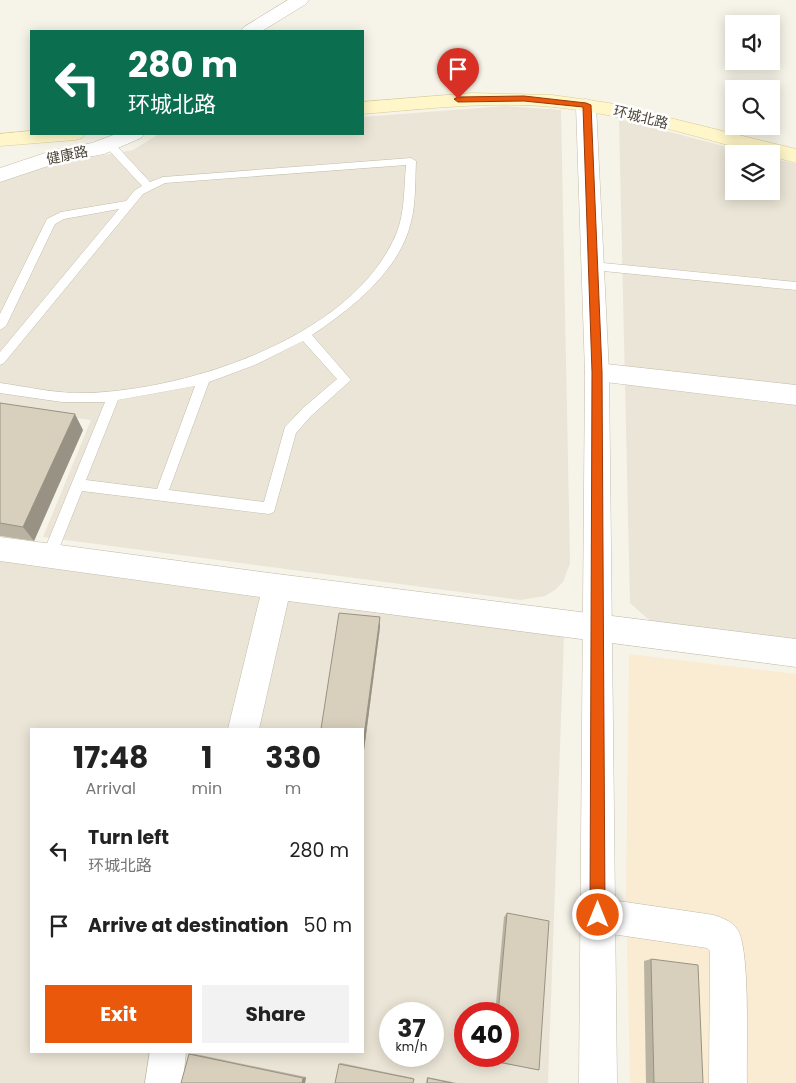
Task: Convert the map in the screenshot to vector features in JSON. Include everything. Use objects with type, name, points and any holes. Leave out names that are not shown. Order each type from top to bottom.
[{"type":"main road","name":"环城北路","points":[[364,108],[445,100],[498,98],[552,101],[609,109],[796,156]]},
{"type":"main road","points":[[0,140],[62,135]]},
{"type":"street","points":[[252,30],[300,0]]},
{"type":"street","points":[[586,105],[597,372],[598,1083]]},
{"type":"street","name":"健康路","points":[[0,175],[46,159],[97,149],[132,135]]},
{"type":"street","points":[[597,372],[796,395]]},
{"type":"street","points":[[0,549],[277,587],[796,653]]},
{"type":"street","points":[[243,728],[277,587]]},
{"type":"street","points":[[598,915],[714,932],[725,941],[728,952],[728,1082]]},
{"type":"street","points":[[164,1083],[168,1053]]},
{"type":"lane","points":[[109,144],[148,187]]},
{"type":"lane","points":[[0,388],[72,398],[113,396],[151,391],[204,379],[229,371],[304,334],[330,317],[352,299],[386,263],[403,232],[407,217],[412,161],[163,180],[139,192],[3,351]]},
{"type":"lane","points":[[0,326],[51,222],[60,216],[129,204]]},
{"type":"lane","points":[[593,266],[796,286]]},
{"type":"lane","points":[[78,485],[269,508],[290,431],[306,412],[345,380],[304,334]]},
{"type":"lane","points":[[161,495],[204,379]]},
{"type":"lane","points":[[49,556],[113,396]]},
{"type":"shaded area","points":[[505,106],[561,110],[570,563],[563,582],[545,596],[521,600],[43,537],[91,420],[0,408],[0,181],[35,167],[133,150],[157,135],[364,135],[364,117]]},
{"type":"shaded area","points":[[619,119],[725,146],[725,200],[780,200],[780,160],[796,164],[796,645],[658,628],[630,603]]},
{"type":"shaded area","points":[[0,558],[272,593],[238,728],[30,728],[30,1053],[159,1053],[152,1083],[0,1083]]},
{"type":"shaded area","points":[[285,600],[564,635],[548,1083],[175,1083],[179,1053],[364,1053],[364,728],[253,728]]},
{"type":"shaded area","points":[[629,654],[796,674],[796,1083],[630,1083],[626,894]]},
{"type":"building","points":[[0,403],[75,414],[23,527],[0,523]]},
{"type":"building","points":[[339,613],[380,617],[364,736],[364,728],[321,728]]},
{"type":"building","points":[[507,913],[549,921],[539,1070],[519,1066],[519,1002],[499,1002]]},
{"type":"building","points":[[651,959],[698,965],[703,1083],[654,1083]]},
{"type":"building","points":[[189,1054],[303,1078],[302,1083],[181,1083]]},
{"type":"building","points":[[339,1064],[414,1079],[413,1083],[335,1083]]},
{"type":"building","points":[[428,1078],[452,1083],[427,1083]]},
{"type":"route","points":[[458,99],[524,99],[586,105],[597,372],[598,915]]}]
